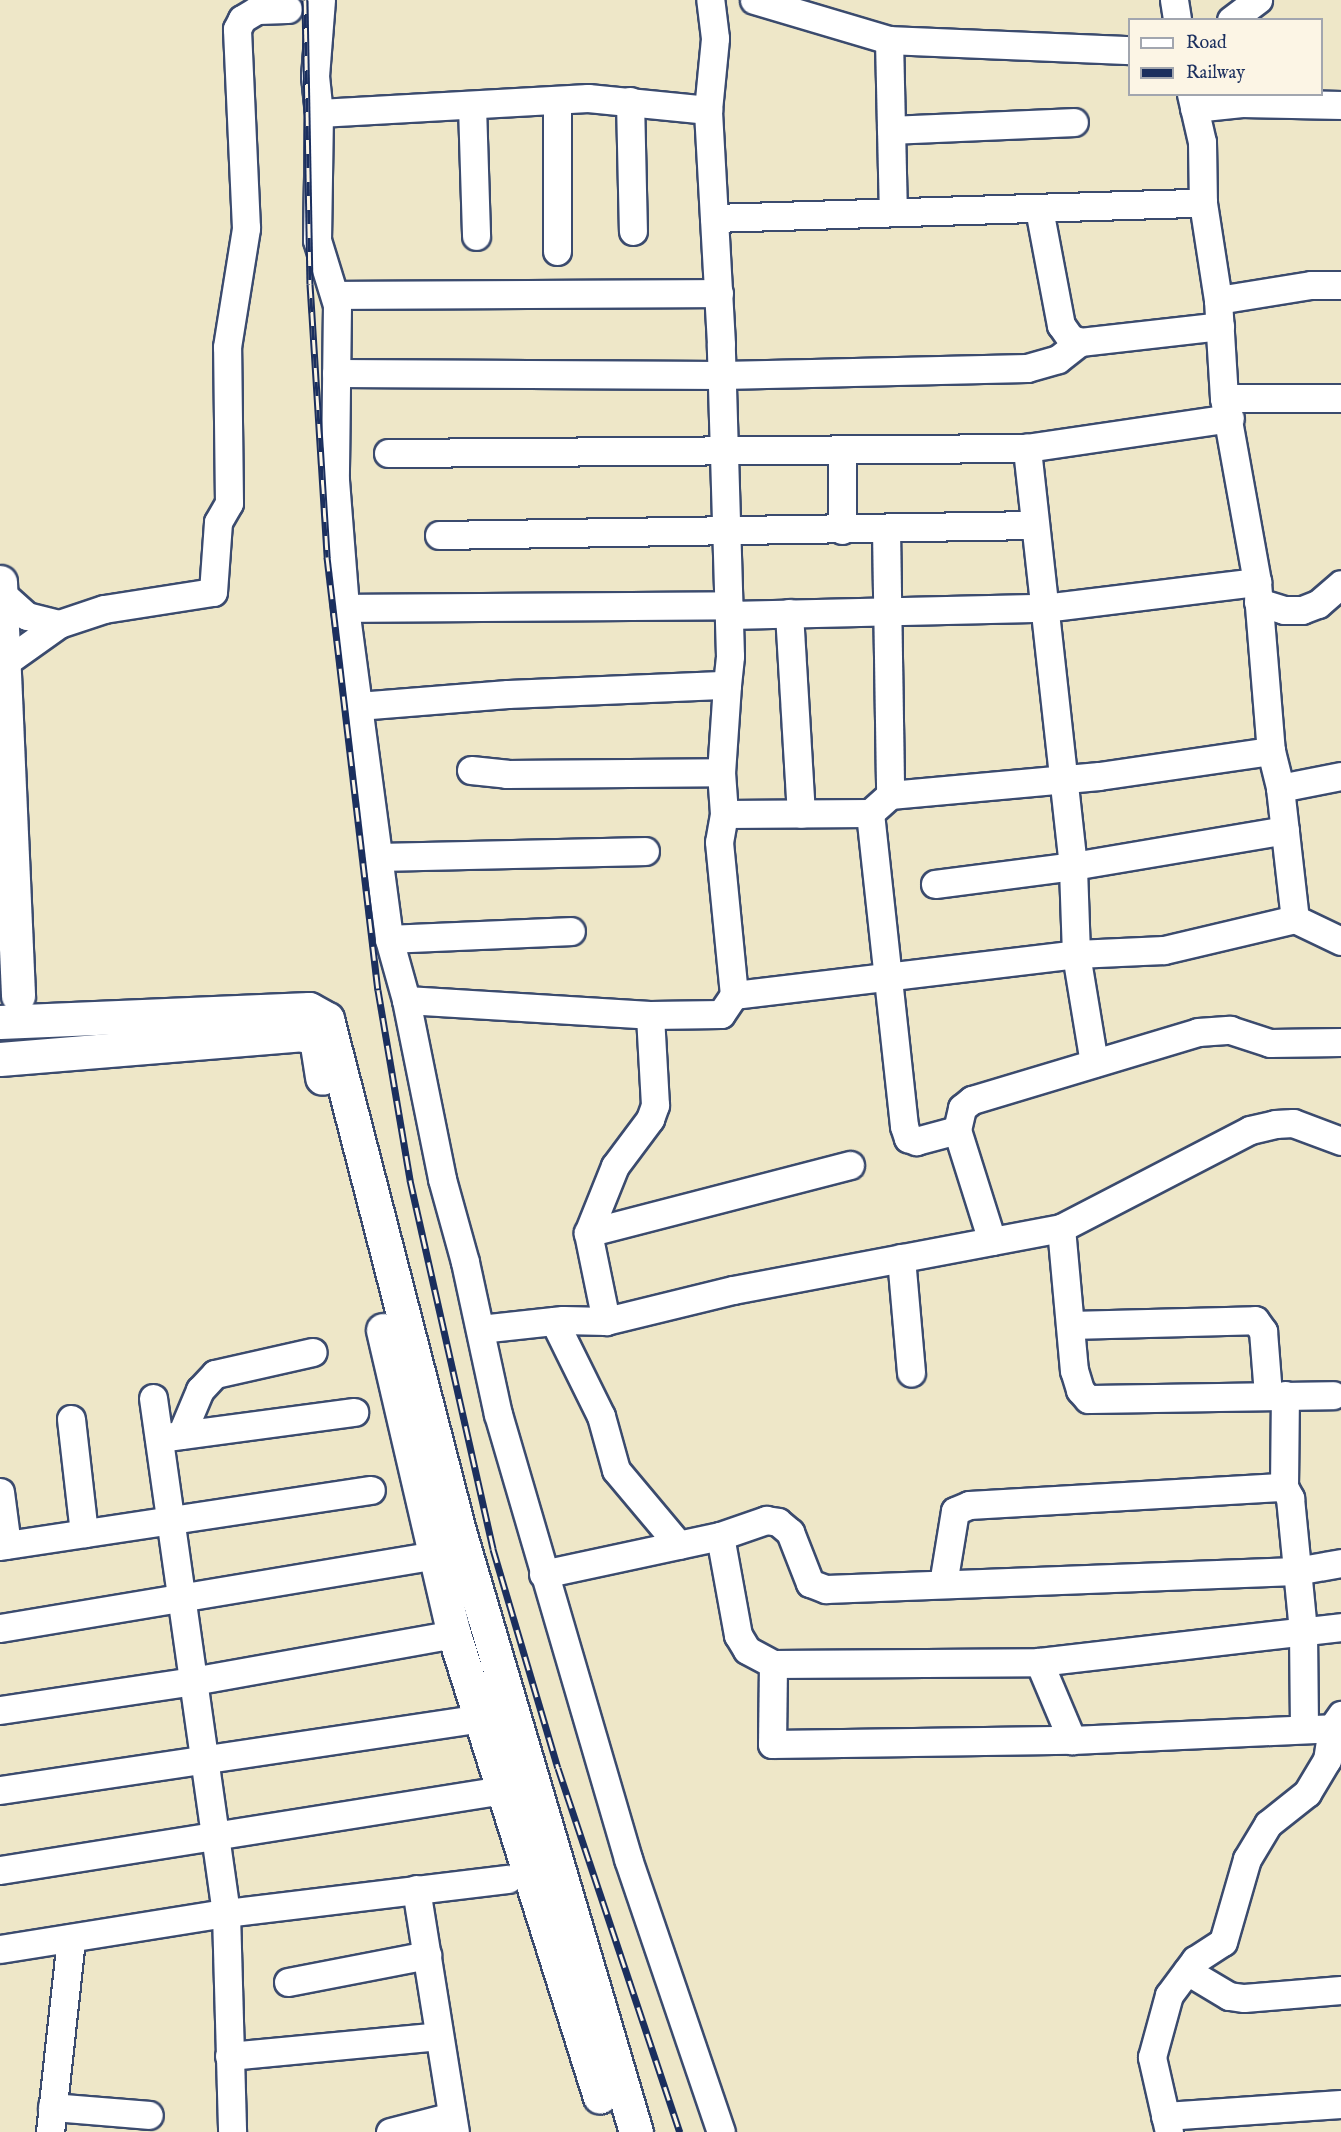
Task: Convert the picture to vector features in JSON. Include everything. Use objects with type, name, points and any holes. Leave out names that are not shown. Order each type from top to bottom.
[{"type":"street","points":[[406,1000],[651,1015],[721,1014],[734,995],[719,842],[724,814],[722,772],[729,610],[719,293],[708,110],[716,38],[710,0]]},
{"type":"street","points":[[754,0],[889,40],[1128,50]]},
{"type":"street","points":[[1173,0],[1177,18]]},
{"type":"street","points":[[1234,18],[1258,0]]},
{"type":"street","points":[[2,665],[59,624],[104,609],[213,592],[218,522],[229,503],[227,347],[246,228],[237,29],[242,19],[257,10],[309,6],[319,114],[317,240],[336,295],[335,480],[345,608],[380,857],[388,939],[406,1000],[442,1179],[480,1329],[498,1414],[628,1859],[721,2132]]},
{"type":"street","points":[[889,40],[893,212]]},
{"type":"street","points":[[319,114],[588,98],[708,110]]},
{"type":"street","points":[[557,101],[557,251]]},
{"type":"street","points":[[630,101],[633,231]]},
{"type":"street","points":[[1295,919],[1280,788],[1271,751],[1258,592],[1227,408],[1219,313],[1203,203],[1202,142],[1193,101],[1341,105]]},
{"type":"street","points":[[472,106],[476,236]]},
{"type":"street","points":[[891,130],[1074,122]]},
{"type":"street","points":[[714,218],[1203,203]]},
{"type":"street","points":[[1039,209],[1061,325],[1070,338],[1080,342]]},
{"type":"street","points":[[336,373],[722,375],[1027,368],[1058,359],[1080,342],[1219,313],[1311,285],[1341,285]]},
{"type":"street","points":[[336,295],[719,293]]},
{"type":"street","points":[[388,453],[1027,448],[1227,408],[1341,398]]},
{"type":"street","points":[[1027,448],[1073,866],[1076,954],[1094,1064]]},
{"type":"street","points":[[842,449],[842,530]]},
{"type":"street","points":[[440,535],[727,533],[1035,525]]},
{"type":"street","points":[[886,529],[885,611],[890,795]]},
{"type":"street","points":[[0,582],[12,1015],[10,1058],[314,1027]]},
{"type":"street","points":[[345,608],[729,610],[789,613],[1044,608],[1258,592],[1284,610],[1302,609],[1318,604],[1341,584]]},
{"type":"street","points":[[0,592],[27,616],[59,624]]},
{"type":"street","points":[[789,613],[801,813]]},
{"type":"street","points":[[358,706],[508,694],[727,685]]},
{"type":"street","points":[[724,814],[870,813],[890,795],[1062,777],[1271,751]]},
{"type":"street","points":[[471,770],[507,774],[722,772]]},
{"type":"street","points":[[1280,788],[1341,776]]},
{"type":"street","points":[[870,813],[886,980],[908,1138],[916,1141],[957,1130]]},
{"type":"street","points":[[935,884],[1073,866],[1284,830]]},
{"type":"street","points":[[380,857],[645,851]]},
{"type":"street","points":[[734,995],[886,980],[1076,954],[1164,950],[1295,919],[1341,941]]},
{"type":"street","points":[[388,939],[571,931]]},
{"type":"street","points":[[12,1015],[309,1009],[459,1531],[636,2132]]},
{"type":"street","points":[[606,1321],[588,1233],[615,1166],[650,1119],[655,1105],[651,1015]]},
{"type":"street","points":[[314,1027],[313,1038],[317,1045],[454,1634],[483,1718],[503,1790],[612,2132]]},
{"type":"street","points":[[992,1241],[957,1130],[962,1108],[972,1100],[1197,1032],[1217,1030],[1270,1043],[1341,1042]]},
{"type":"street","points":[[480,1329],[554,1321],[606,1321],[733,1290],[1061,1228],[1250,1130],[1293,1123],[1341,1141]]},
{"type":"street","points":[[588,1233],[850,1165]]},
{"type":"street","points":[[1061,1228],[1074,1370],[1080,1390],[1088,1399],[1333,1395]]},
{"type":"street","points":[[901,1258],[910,1373]]},
{"type":"street","points":[[1070,1324],[1255,1320],[1263,1330],[1277,1395],[1284,1487],[1290,1498],[1302,1631],[1304,1729]]},
{"type":"street","points":[[554,1321],[601,1416],[616,1470],[679,1545]]},
{"type":"street","points":[[170,1437],[200,1390],[215,1374],[313,1352]]},
{"type":"street","points":[[153,1398],[170,1437],[170,1519],[226,1913],[232,2132]]},
{"type":"street","points":[[170,1437],[354,1412]]},
{"type":"street","points":[[71,1419],[84,1533]]},
{"type":"street","points":[[943,1584],[955,1511],[969,1505],[1284,1487]]},
{"type":"street","points":[[0,1492],[4,1546],[371,1490]]},
{"type":"street","points":[[543,1574],[720,1536],[766,1520],[778,1522],[790,1532],[810,1583],[826,1589],[1296,1571],[1341,1563]]},
{"type":"street","points":[[720,1536],[738,1635],[747,1650],[773,1664],[1039,1662],[1341,1627]]},
{"type":"street","points":[[0,1628],[437,1554]]},
{"type":"street","points":[[0,1710],[193,1681],[454,1634]]},
{"type":"street","points":[[1039,1662],[1072,1740]]},
{"type":"street","points":[[773,1664],[772,1744],[1072,1740],[1304,1729],[1336,1721],[1327,1760],[1307,1793],[1268,1824],[1247,1859],[1223,1942],[1195,1960],[1169,1995],[1152,2057],[1167,2124],[1341,2104]]},
{"type":"street","points":[[0,1790],[483,1718]]},
{"type":"street","points":[[0,1870],[215,1838],[503,1790]]},
{"type":"street","points":[[0,1949],[226,1913],[508,1879]]},
{"type":"street","points":[[390,2132],[454,2124],[416,1889]]},
{"type":"street","points":[[71,1938],[51,2120],[149,2115]]},
{"type":"street","points":[[288,1982],[427,1955]]},
{"type":"street","points":[[1187,1971],[1229,1996],[1244,1998],[1341,1990]]},
{"type":"street","points":[[229,2056],[439,2036]]},
{"type":"railway","points":[[305,0],[310,284],[327,557],[378,990],[410,1180],[493,1549],[558,1768],[680,2132]]}]
